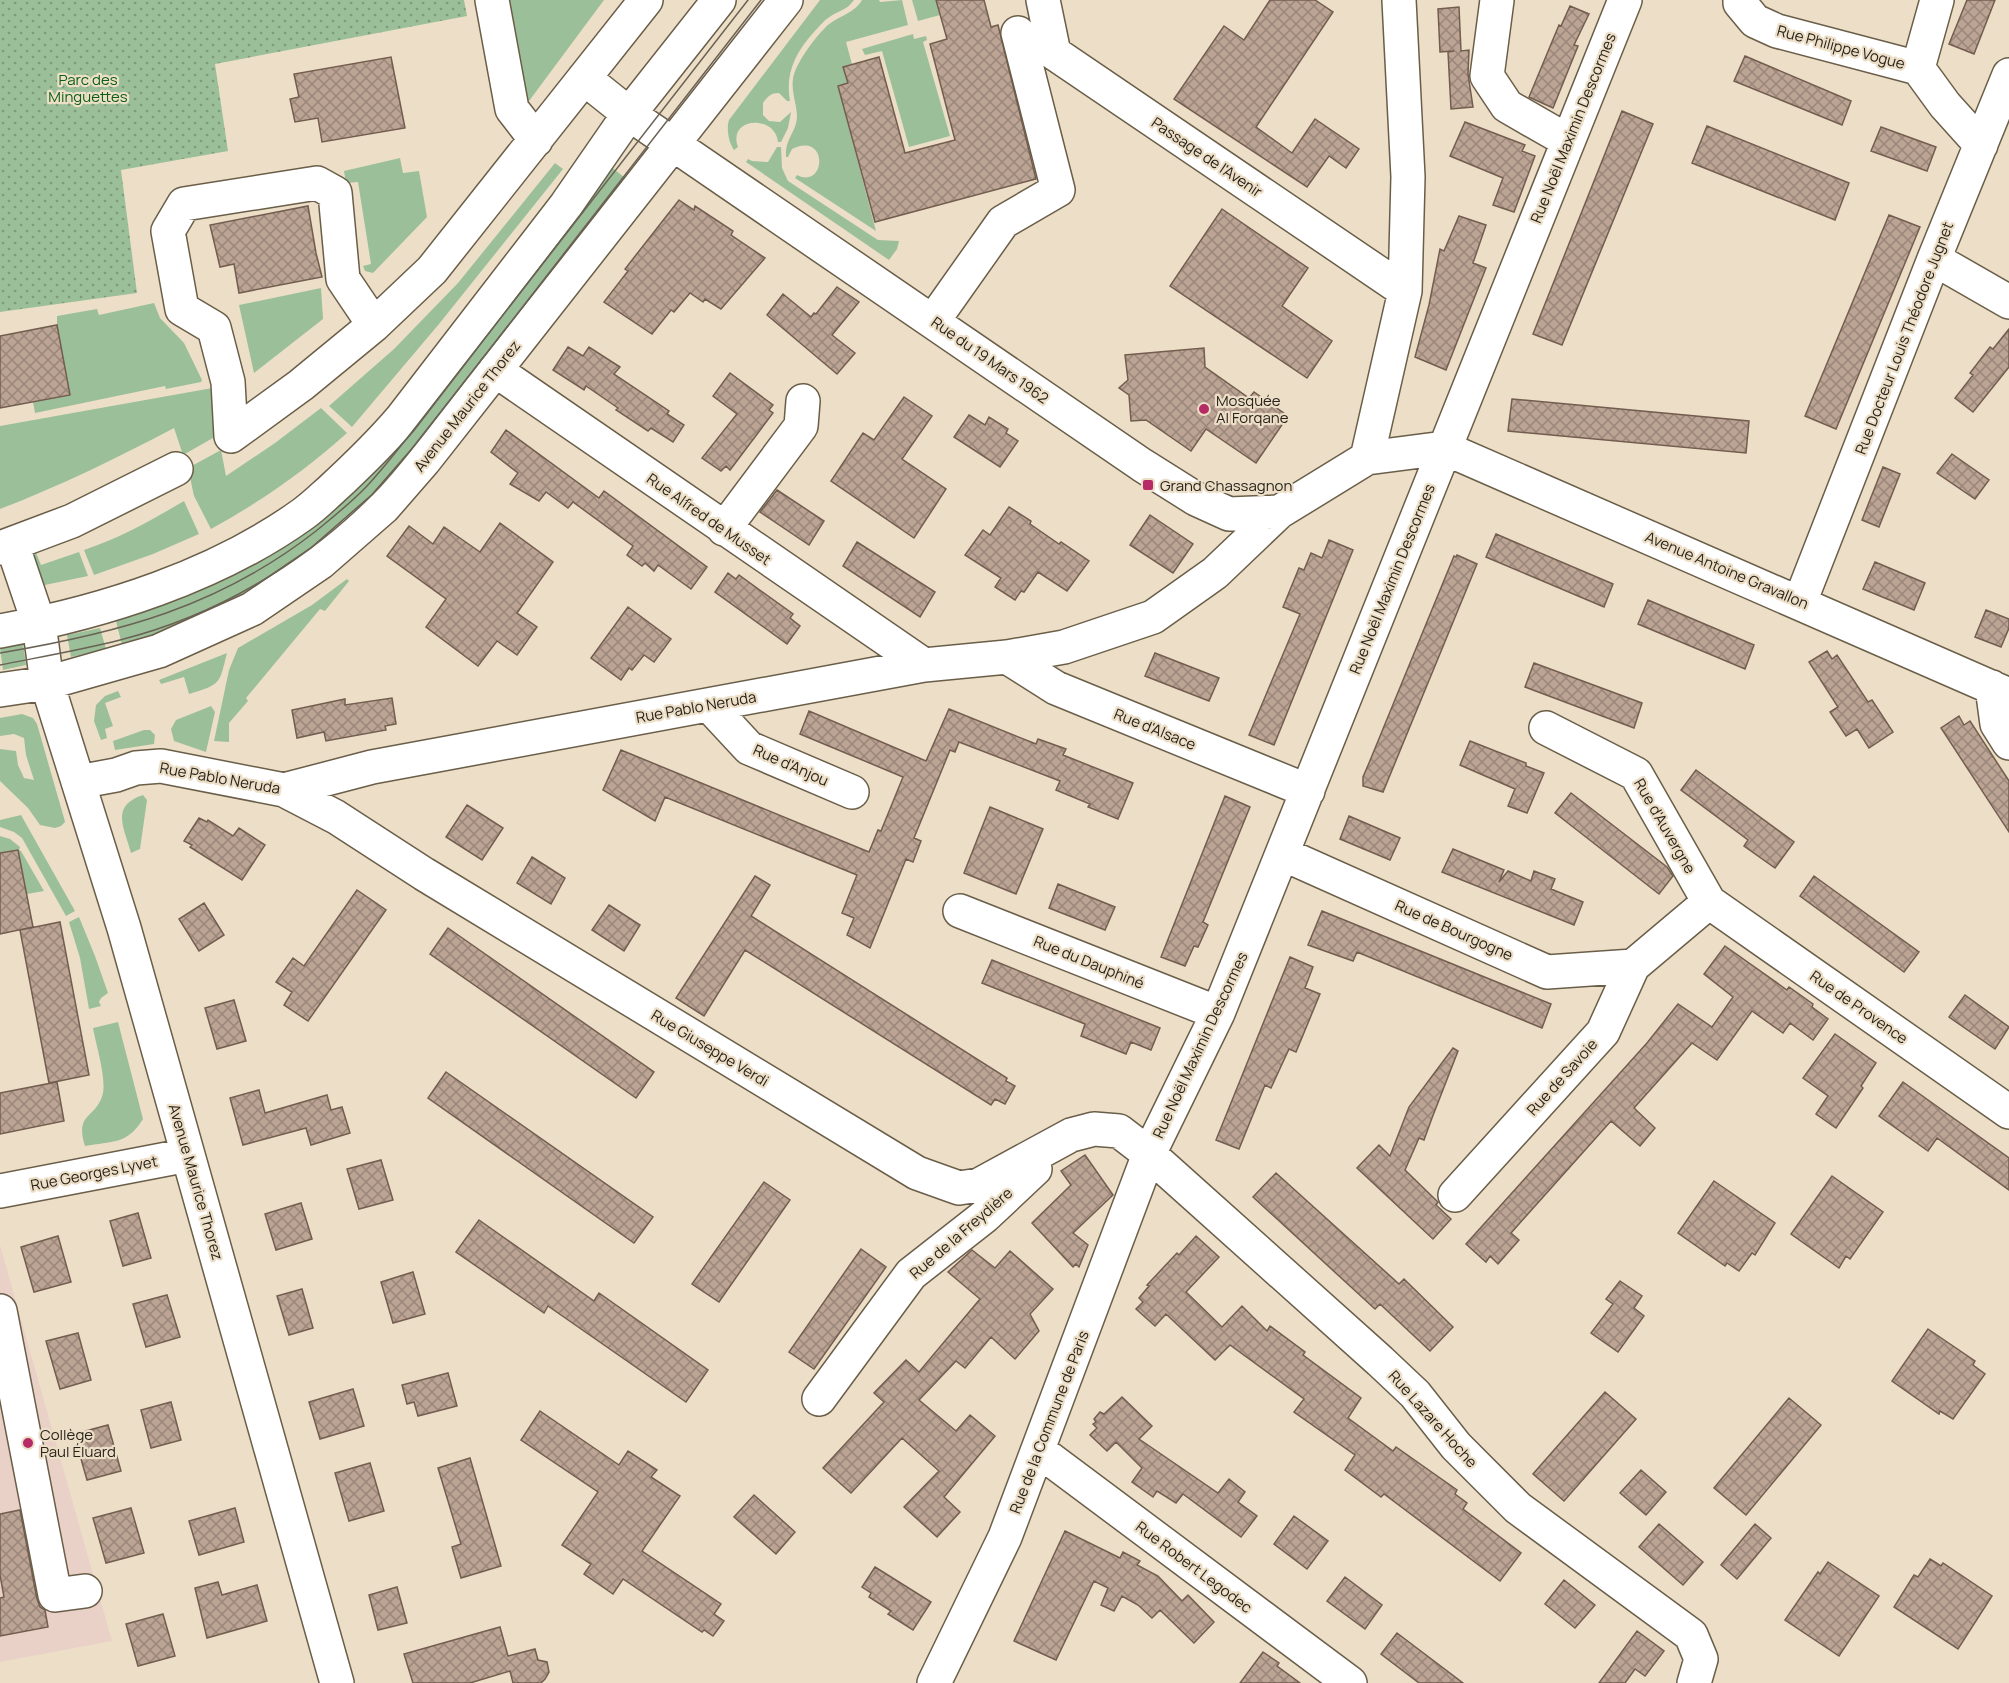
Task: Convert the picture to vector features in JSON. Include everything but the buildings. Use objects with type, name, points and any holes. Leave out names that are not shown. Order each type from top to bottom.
[{"type":"street","points":[[492,0],[512,109],[536,140]]},
{"type":"street","points":[[374,325],[343,279],[335,193],[326,187],[317,183],[184,204],[168,231],[182,309],[214,328],[228,382],[231,436],[301,385],[374,325],[432,270],[646,0]]},
{"type":"street","points":[[0,631],[39,624],[132,599],[197,572],[255,544],[304,514],[372,453],[401,419],[566,205],[629,114],[719,0]]},
{"type":"street","name":"Avenue Maurice Thorez","points":[[47,683],[159,651],[252,609],[321,562],[384,507],[424,462],[786,0]]},
{"type":"street","name":"Passage de l'Avenir","points":[[1042,0],[1054,53],[1405,291]]},
{"type":"street","points":[[1399,0],[1408,177],[1405,291],[1367,458],[1444,448]]},
{"type":"street","points":[[1497,0],[1486,76],[1507,106],[1568,141]]},
{"type":"street","name":"Rue Noël Maximin Descormes","points":[[1149,1154],[1218,1013],[1625,0]]},
{"type":"street","name":"Rue Philippe Vogue","points":[[1740,0],[1755,21],[1777,30],[1918,68],[1944,105],[1981,145]]},
{"type":"street","name":"Rue Philippe Vogue","points":[[1918,68],[1937,0]]},
{"type":"street","points":[[933,321],[1003,222],[1058,190],[1018,33]]},
{"type":"street","name":"Rue Docteur Louis Théodore Jugnet","points":[[1800,602],[1934,259],[2009,75]]},
{"type":"street","name":"Rue du 19 Mars 1962","points":[[584,78],[629,114],[1142,465],[1196,499],[1229,514],[1279,512],[1367,458]]},
{"type":"street","points":[[1934,259],[2009,303]]},
{"type":"street","name":"Rue Alfred de Musset","points":[[495,370],[924,665]]},
{"type":"street","points":[[724,529],[801,426],[803,401]]},
{"type":"street","name":"Avenue Antoine Gravallon","points":[[1444,448],[2000,691]]},
{"type":"street","points":[[6,546],[72,521],[176,469]]},
{"type":"street","name":"Rue Pablo Neruda","points":[[78,782],[116,775],[136,768],[161,766],[284,790],[372,767],[924,665],[1007,657],[1064,647],[1153,617],[1215,573],[1279,512]]},
{"type":"street","name":"Avenue Maurice Thorez","points":[[6,546],[39,624],[47,683],[124,928],[337,1683]]},
{"type":"street","name":"Rue d'Alsace","points":[[1007,657],[1056,688],[1308,791]]},
{"type":"street","points":[[0,690],[47,683]]},
{"type":"street","points":[[2000,691],[1997,724],[2009,743]]},
{"type":"street","name":"Rue d'Anjou","points":[[710,705],[750,748],[852,792]]},
{"type":"street","name":"Rue d'Auvergne","points":[[1546,728],[1636,774],[1709,902]]},
{"type":"street","name":"Rue Giuseppe Verdi","points":[[284,790],[336,816],[424,874],[917,1173],[959,1188],[979,1185],[1071,1135],[1094,1129],[1119,1131],[1149,1154]]},
{"type":"street","name":"Rue de Bourgogne","points":[[1283,854],[1547,972],[1633,966]]},
{"type":"street","name":"Rue de Savoie","points":[[1455,1196],[1603,1032],[1633,966],[1709,902]]},
{"type":"street","name":"Rue de Provence","points":[[1709,902],[2009,1112]]},
{"type":"street","name":"Rue du Dauphiné","points":[[960,911],[1218,1013]]},
{"type":"street","name":"Rue de la Freydière","points":[[819,1398],[911,1274],[985,1216],[1071,1135]]},
{"type":"street","name":"Rue de la Commune de Paris","points":[[934,1683],[1005,1538],[1149,1154]]},
{"type":"street","name":"Rue Lazare Hoche","points":[[1149,1154],[1414,1394],[1456,1446],[1518,1508],[1691,1635],[1701,1659],[1694,1683]]},
{"type":"street","name":"Rue Georges Lyvet","points":[[0,1191],[188,1155]]},
{"type":"street","points":[[0,1311],[55,1595],[85,1591]]},
{"type":"street","name":"Rue Robert Legodec","points":[[1038,1450],[1350,1683]]},
{"type":"shaded area","name":"Collège Paul Éluard","points":[[0,1245],[112,1641],[0,1662]]},
{"type":"green space","name":"Parc des Minguettes","points":[[0,0],[464,0],[467,16],[215,64],[228,151],[121,170],[137,293],[0,312]]},
{"type":"green space","points":[[505,0],[604,0],[529,101],[525,102]]},
{"type":"green space","points":[[820,0],[854,0],[846,8],[831,16],[807,40],[790,73],[790,101],[776,93],[770,95],[763,103],[763,115],[769,121],[780,122],[791,112],[788,128],[781,142],[778,142],[775,133],[769,127],[761,123],[753,123],[739,130],[736,137],[738,147],[734,150],[728,136],[729,120]]},
{"type":"green space","points":[[862,0],[879,0],[880,2],[902,0],[908,25],[846,42],[852,64],[843,67],[848,83],[838,86],[876,231],[795,178],[797,175],[807,177],[814,175],[818,169],[817,153],[812,148],[804,146],[792,149],[786,157],[787,145],[797,117],[793,93],[794,73],[821,32],[829,24],[854,9]]},
{"type":"green space","points":[[912,0],[936,0],[940,15],[918,21]]},
{"type":"green space","points":[[913,34],[914,39],[926,36],[927,40],[923,42],[950,136],[909,147],[882,51],[865,55],[862,49]]},
{"type":"green space","points":[[777,147],[781,147],[782,168],[788,181],[878,240],[899,241],[897,249],[889,260],[746,162],[748,159],[768,162]]},
{"type":"green space","points":[[400,158],[403,173],[419,171],[427,217],[373,273],[365,271],[363,266],[371,264],[358,182],[346,183],[344,171]]},
{"type":"green space","points":[[605,162],[634,185],[435,437],[302,568],[124,653],[115,617],[297,530]]},
{"type":"green space","points":[[555,163],[563,169],[439,324],[352,427],[329,406],[394,349],[458,283]]},
{"type":"green space","points":[[321,288],[323,319],[254,373],[239,305]]},
{"type":"green space","points":[[154,303],[160,318],[184,343],[201,382],[166,389],[165,386],[35,413],[33,402],[70,395],[57,316],[97,309],[99,315]]},
{"type":"green space","points":[[218,387],[220,434],[183,455],[174,428],[88,471],[0,509],[0,426]]},
{"type":"green space","points":[[321,408],[347,433],[282,485],[211,529],[194,496],[188,468],[221,450],[226,476]]},
{"type":"green space","points":[[184,501],[199,534],[153,554],[94,575],[84,550],[136,528]]},
{"type":"green space","points":[[35,550],[41,565],[79,552],[88,576],[40,586],[30,553]]},
{"type":"green space","points":[[347,579],[349,581],[325,611],[320,609],[246,698],[248,701],[229,723],[229,742],[214,741],[229,670],[238,648],[312,605]]},
{"type":"green space","points":[[100,628],[106,649],[71,657],[67,635]]},
{"type":"green space","points":[[23,644],[26,665],[3,670],[0,648]]},
{"type":"green space","points":[[227,653],[220,677],[217,682],[207,688],[189,694],[184,677],[161,684],[159,680]]},
{"type":"green space","points":[[118,691],[121,697],[105,703],[113,726],[105,729],[107,738],[101,740],[94,721],[96,705],[105,696]]},
{"type":"green space","points":[[211,706],[215,712],[206,752],[174,741],[171,729],[176,720]]},
{"type":"green space","points":[[22,714],[33,718],[37,724],[65,822],[55,828],[40,825],[28,808],[0,781],[0,749],[16,751],[18,765],[24,778],[34,780],[26,755],[24,738],[14,734],[0,736],[0,718]]},
{"type":"green space","points":[[150,730],[155,735],[154,744],[115,750],[113,741]]},
{"type":"green space","points":[[143,795],[147,800],[140,849],[131,853],[123,826],[123,811],[126,805]]},
{"type":"green space","points":[[21,815],[75,911],[66,916],[22,838],[0,827],[0,820]]},
{"type":"green space","points":[[0,836],[10,839],[20,847],[19,850],[44,891],[27,894],[18,850],[0,853]]},
{"type":"green space","points":[[79,917],[108,993],[101,998],[99,1002],[101,1006],[89,1009],[80,958],[69,922]]},
{"type":"green space","points":[[118,1022],[143,1119],[125,1138],[85,1146],[82,1127],[100,1101],[104,1086],[93,1028]]},
{"type":"tram line","points":[[0,653],[127,626],[205,598],[279,557],[349,504],[373,480],[408,437],[748,0]]},
{"type":"tram line","points":[[0,665],[120,640],[190,617],[224,602],[288,565],[346,519],[393,473],[761,0]]},
{"type":"place","name":"Mosquée Al Forqane","points":[[1204,409]]},
{"type":"place","name":"Grand Chassagnon","points":[[1148,485]]},
{"type":"place","name":"Collège Paul Éluard","points":[[28,1443]]}]
